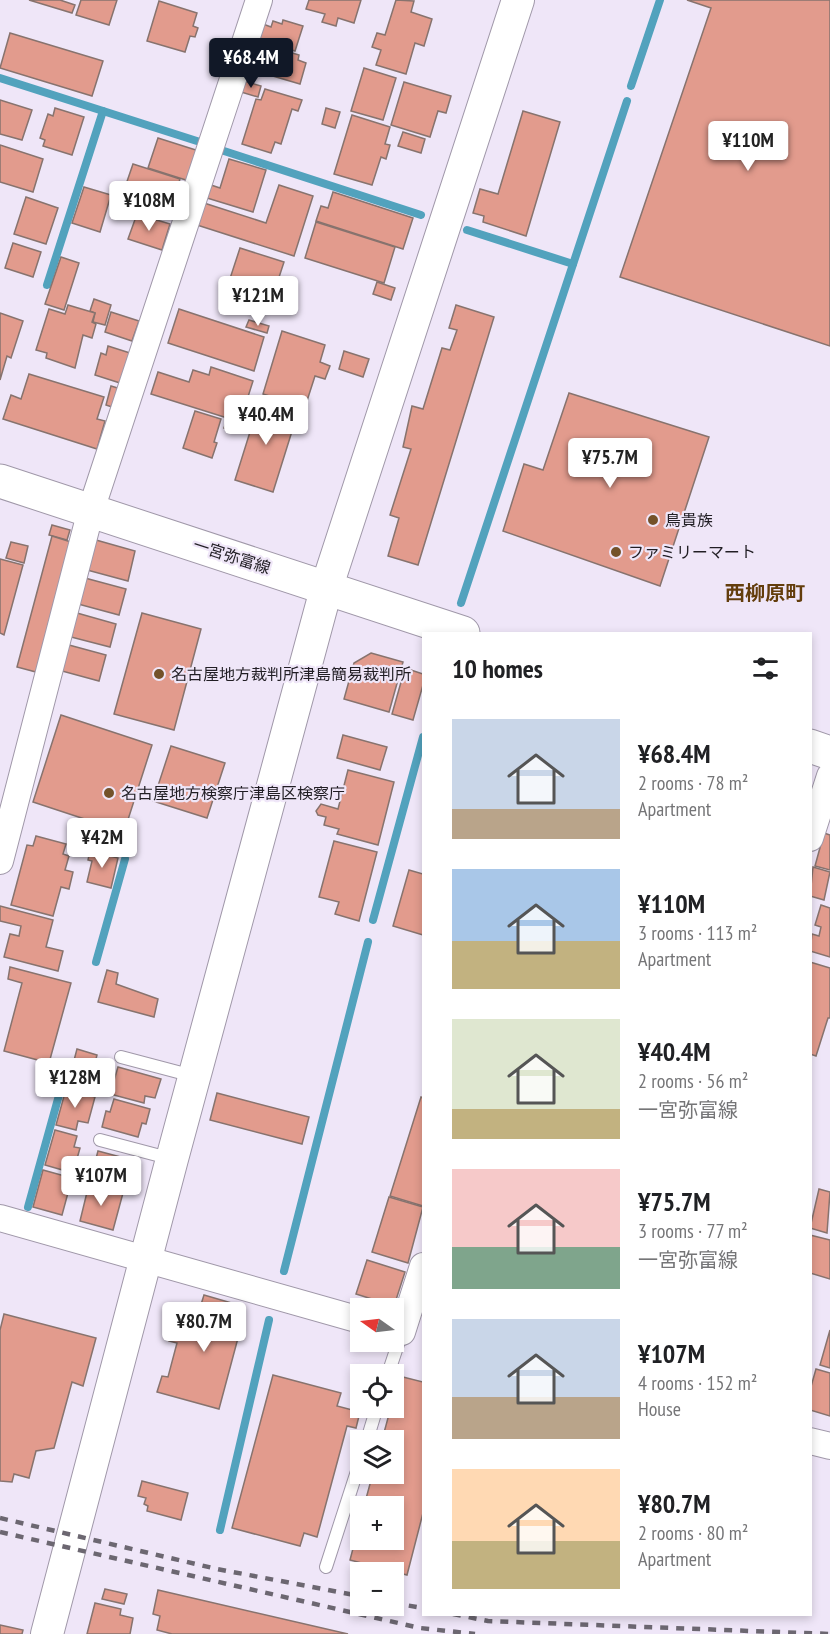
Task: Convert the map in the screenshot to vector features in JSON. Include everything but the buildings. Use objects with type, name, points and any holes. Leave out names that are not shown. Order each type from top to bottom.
[{"type":"main road","name":"一宮弥富線","points":[[0,481],[327,586],[460,632]]},
{"type":"main road","points":[[812,747],[830,753]]},
{"type":"street","points":[[0,861],[91,510],[259,0]]},
{"type":"street","points":[[47,1634],[145,1259],[327,586],[518,0]]},
{"type":"street","points":[[812,832],[830,776]]},
{"type":"street","points":[[0,1218],[350,1317]]},
{"type":"street","points":[[406,1333],[422,1270]]},
{"type":"street","points":[[812,1442],[830,1446]]},
{"type":"lane","points":[[121,1057],[194,1076]]},
{"type":"lane","points":[[100,1140],[172,1159]]},
{"type":"lane","points":[[392,1364],[406,1333]]},
{"type":"lane","points":[[327,1566],[353,1484]]},
{"type":"waterway","points":[[631,86],[660,0]]},
{"type":"waterway","points":[[0,78],[200,142]]},
{"type":"waterway","points":[[461,603],[627,101]]},
{"type":"waterway","points":[[47,285],[103,111]]},
{"type":"waterway","points":[[224,151],[421,215]]},
{"type":"waterway","points":[[467,230],[573,264]]},
{"type":"waterway","points":[[373,920],[422,741]]},
{"type":"waterway","points":[[96,962],[125,859]]},
{"type":"waterway","points":[[284,1271],[368,942]]},
{"type":"waterway","points":[[28,1207],[66,1070]]},
{"type":"waterway","points":[[220,1530],[269,1320]]},
{"type":"railway","points":[[0,1518],[217,1569],[350,1594]]},
{"type":"railway","points":[[0,1532],[420,1628],[475,1634]]},
{"type":"railway","points":[[404,1605],[422,1608]]},
{"type":"railway","points":[[463,1616],[488,1621],[830,1634]]},
{"type":"place","name":"鳥貴族","points":[[653,520]]},
{"type":"place","name":"ファミリーマート","points":[[616,552]]},
{"type":"place","name":"名古屋地方裁判所津島簡易裁判所","points":[[159,674]]},
{"type":"place","name":"名古屋地方検察庁津島区検察庁","points":[[109,793]]},
{"type":"district","name":"西柳原町","points":[[765,593]]}]
